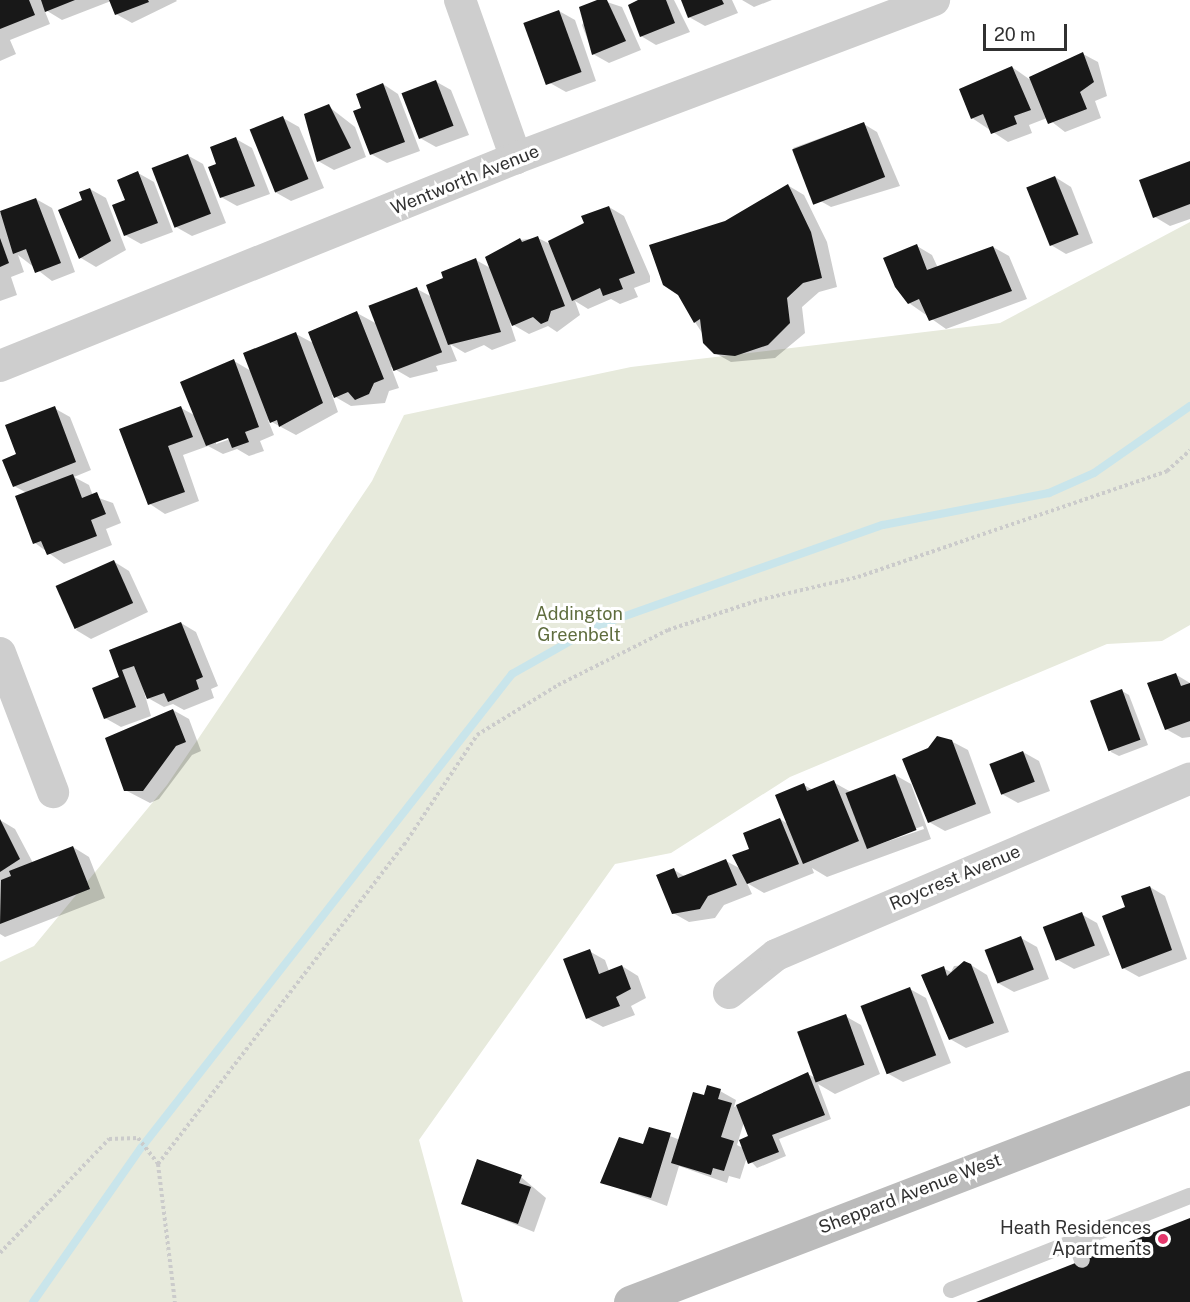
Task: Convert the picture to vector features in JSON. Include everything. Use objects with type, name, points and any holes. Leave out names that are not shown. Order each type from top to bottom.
[{"type":"main road","name":"Sheppard Avenue West","points":[[630,1302],[1190,1087]]},
{"type":"street","points":[[460,0],[516,158]]},
{"type":"street","name":"Wentworth Avenue","points":[[0,366],[516,158],[934,0]]},
{"type":"street","points":[[0,653],[52,792]]},
{"type":"street","name":"Roycrest Avenue","points":[[729,993],[776,955],[1190,778]]},
{"type":"lane","points":[[951,1290],[1190,1196]]},
{"type":"lane","points":[[1075,1241],[1082,1260]]},
{"type":"path","points":[[158,1164],[404,845],[477,735],[558,685],[668,630],[759,600],[858,576],[1167,471],[1190,450]]},
{"type":"path","points":[[0,1253],[109,1139],[138,1138],[158,1164],[175,1302]]},
{"type":"green space","name":"Addington Greenbelt","points":[[1190,222],[1190,625],[1162,641],[1107,644],[790,777],[671,853],[615,864],[419,1140],[463,1302],[0,1302],[0,962],[34,946],[167,785],[372,481],[404,415],[631,367],[1000,323]]},
{"type":"building","points":[[0,0],[29,0],[35,15],[0,29]]},
{"type":"building","points":[[41,0],[75,0],[45,12]]},
{"type":"building","points":[[109,0],[148,0],[149,2],[115,15]]},
{"type":"building","points":[[597,0],[607,0],[626,41],[592,55],[579,7]]},
{"type":"building","points":[[638,0],[666,0],[675,23],[640,37],[628,5]]},
{"type":"building","points":[[681,0],[722,0],[724,4],[688,18]]},
{"type":"building","points":[[559,10],[582,72],[546,85],[523,23]]},
{"type":"building","points":[[1083,52],[1094,82],[1080,92],[1087,109],[1048,124],[1029,77]]},
{"type":"building","points":[[1012,66],[1031,110],[1014,116],[1017,124],[991,134],[983,114],[971,119],[959,89]]},
{"type":"building","points":[[436,80],[454,126],[419,139],[401,93]]},
{"type":"building","points":[[383,83],[405,142],[370,155],[353,111],[361,108],[356,94]]},
{"type":"building","points":[[329,104],[351,148],[317,162],[304,114]]},
{"type":"building","points":[[283,116],[308,179],[275,193],[250,129]]},
{"type":"building","points":[[864,122],[885,177],[813,205],[792,150]]},
{"type":"building","points":[[236,137],[255,186],[220,198],[208,167],[216,164],[210,147]]},
{"type":"building","points":[[188,154],[211,214],[175,228],[152,168]]},
{"type":"building","points":[[1190,161],[1190,204],[1153,218],[1139,180]]},
{"type":"building","points":[[138,171],[158,223],[124,236],[112,205],[125,200],[117,180]]},
{"type":"building","points":[[1055,176],[1079,234],[1050,246],[1026,188]]},
{"type":"building","points":[[788,184],[811,232],[822,278],[803,283],[787,298],[790,323],[768,345],[735,356],[714,354],[703,343],[700,319],[694,323],[678,295],[663,285],[649,245],[725,221]]},
{"type":"building","points":[[90,188],[111,241],[79,259],[58,210],[82,200],[79,192]]},
{"type":"building","points":[[36,198],[61,263],[35,273],[26,249],[13,254],[0,211]]},
{"type":"building","points":[[609,206],[635,273],[619,279],[623,289],[603,296],[600,288],[572,301],[548,241],[584,223],[581,216]]},
{"type":"building","points":[[538,236],[565,306],[551,311],[548,321],[541,324],[533,317],[512,326],[485,257],[520,238],[522,242]]},
{"type":"building","points":[[0,238],[9,263],[0,267]]},
{"type":"building","points":[[917,244],[927,270],[993,246],[1012,291],[929,321],[919,299],[908,304],[895,287],[883,258]]},
{"type":"building","points":[[476,258],[501,332],[448,345],[426,285],[443,278],[441,272]]},
{"type":"building","points":[[417,287],[442,352],[394,371],[368,306]]},
{"type":"building","points":[[357,311],[384,379],[374,383],[369,394],[355,400],[348,392],[334,398],[308,332]]},
{"type":"building","points":[[296,332],[323,403],[279,427],[277,420],[270,423],[243,353]]},
{"type":"building","points":[[234,359],[259,427],[245,432],[249,442],[232,448],[228,438],[206,446],[180,382]]},
{"type":"building","points":[[55,406],[76,462],[13,487],[2,460],[16,454],[5,425]]},
{"type":"building","points":[[181,406],[193,437],[168,446],[185,492],[148,505],[119,429]]},
{"type":"building","points":[[73,474],[82,498],[97,492],[106,514],[91,520],[97,536],[47,555],[41,541],[33,544],[15,496]]},
{"type":"building","points":[[114,560],[133,603],[75,629],[56,586]]},
{"type":"building","points":[[181,622],[203,677],[196,680],[199,689],[168,702],[164,693],[147,699],[134,666],[122,670],[136,707],[104,719],[92,688],[119,677],[109,650]]},
{"type":"building","points":[[1176,673],[1181,686],[1190,683],[1190,721],[1165,730],[1147,683]]},
{"type":"building","points":[[1122,689],[1140,740],[1109,751],[1090,701]]},
{"type":"building","points":[[173,709],[186,742],[176,746],[143,791],[124,791],[105,738]]},
{"type":"building","points":[[937,736],[952,740],[976,804],[928,823],[902,759],[928,748]]},
{"type":"building","points":[[1023,751],[1035,782],[1001,795],[989,764]]},
{"type":"building","points":[[895,774],[917,830],[867,849],[846,793]]},
{"type":"building","points":[[834,780],[859,841],[803,864],[775,795],[804,783],[807,791]]},
{"type":"building","points":[[780,818],[799,864],[747,884],[732,855],[749,849],[743,833]]},
{"type":"building","points":[[0,819],[20,859],[0,872]]},
{"type":"building","points":[[73,846],[90,889],[0,924],[1,880],[11,876],[9,871]]},
{"type":"building","points":[[726,859],[737,885],[708,896],[700,909],[672,914],[656,875],[674,868],[678,878]]},
{"type":"building","points":[[1150,886],[1172,950],[1122,969],[1102,916],[1125,907],[1121,896]]},
{"type":"building","points":[[1082,912],[1095,946],[1056,961],[1043,927]]},
{"type":"building","points":[[1021,936],[1034,970],[997,984],[985,950]]},
{"type":"building","points":[[590,949],[599,974],[622,965],[631,989],[616,997],[620,1006],[586,1019],[563,959]]},
{"type":"building","points":[[964,961],[971,964],[994,1023],[949,1040],[921,975],[944,966],[947,976]]},
{"type":"building","points":[[910,987],[936,1055],[887,1074],[861,1006]]},
{"type":"building","points":[[846,1014],[864,1065],[816,1083],[797,1032]]},
{"type":"building","points":[[808,1072],[825,1115],[772,1135],[779,1152],[748,1164],[739,1140],[748,1136],[736,1105]]},
{"type":"building","points":[[707,1085],[721,1089],[718,1099],[732,1103],[721,1137],[734,1141],[724,1171],[713,1168],[711,1175],[671,1163],[693,1092],[704,1095]]},
{"type":"building","points":[[649,1127],[671,1133],[651,1198],[600,1183],[619,1137],[643,1144]]},
{"type":"building","points":[[477,1159],[522,1175],[519,1183],[531,1187],[518,1224],[461,1204]]},
{"type":"building","name":"Heath Residences Apartments","points":[[1190,1218],[1190,1302],[976,1302]]},
{"type":"waterway","points":[[33,1302],[141,1148],[512,674],[597,626],[883,525],[1049,493],[1094,473],[1190,406]]},
{"type":"place","name":"Heath Residences Apartments","points":[[1163,1239]]}]
